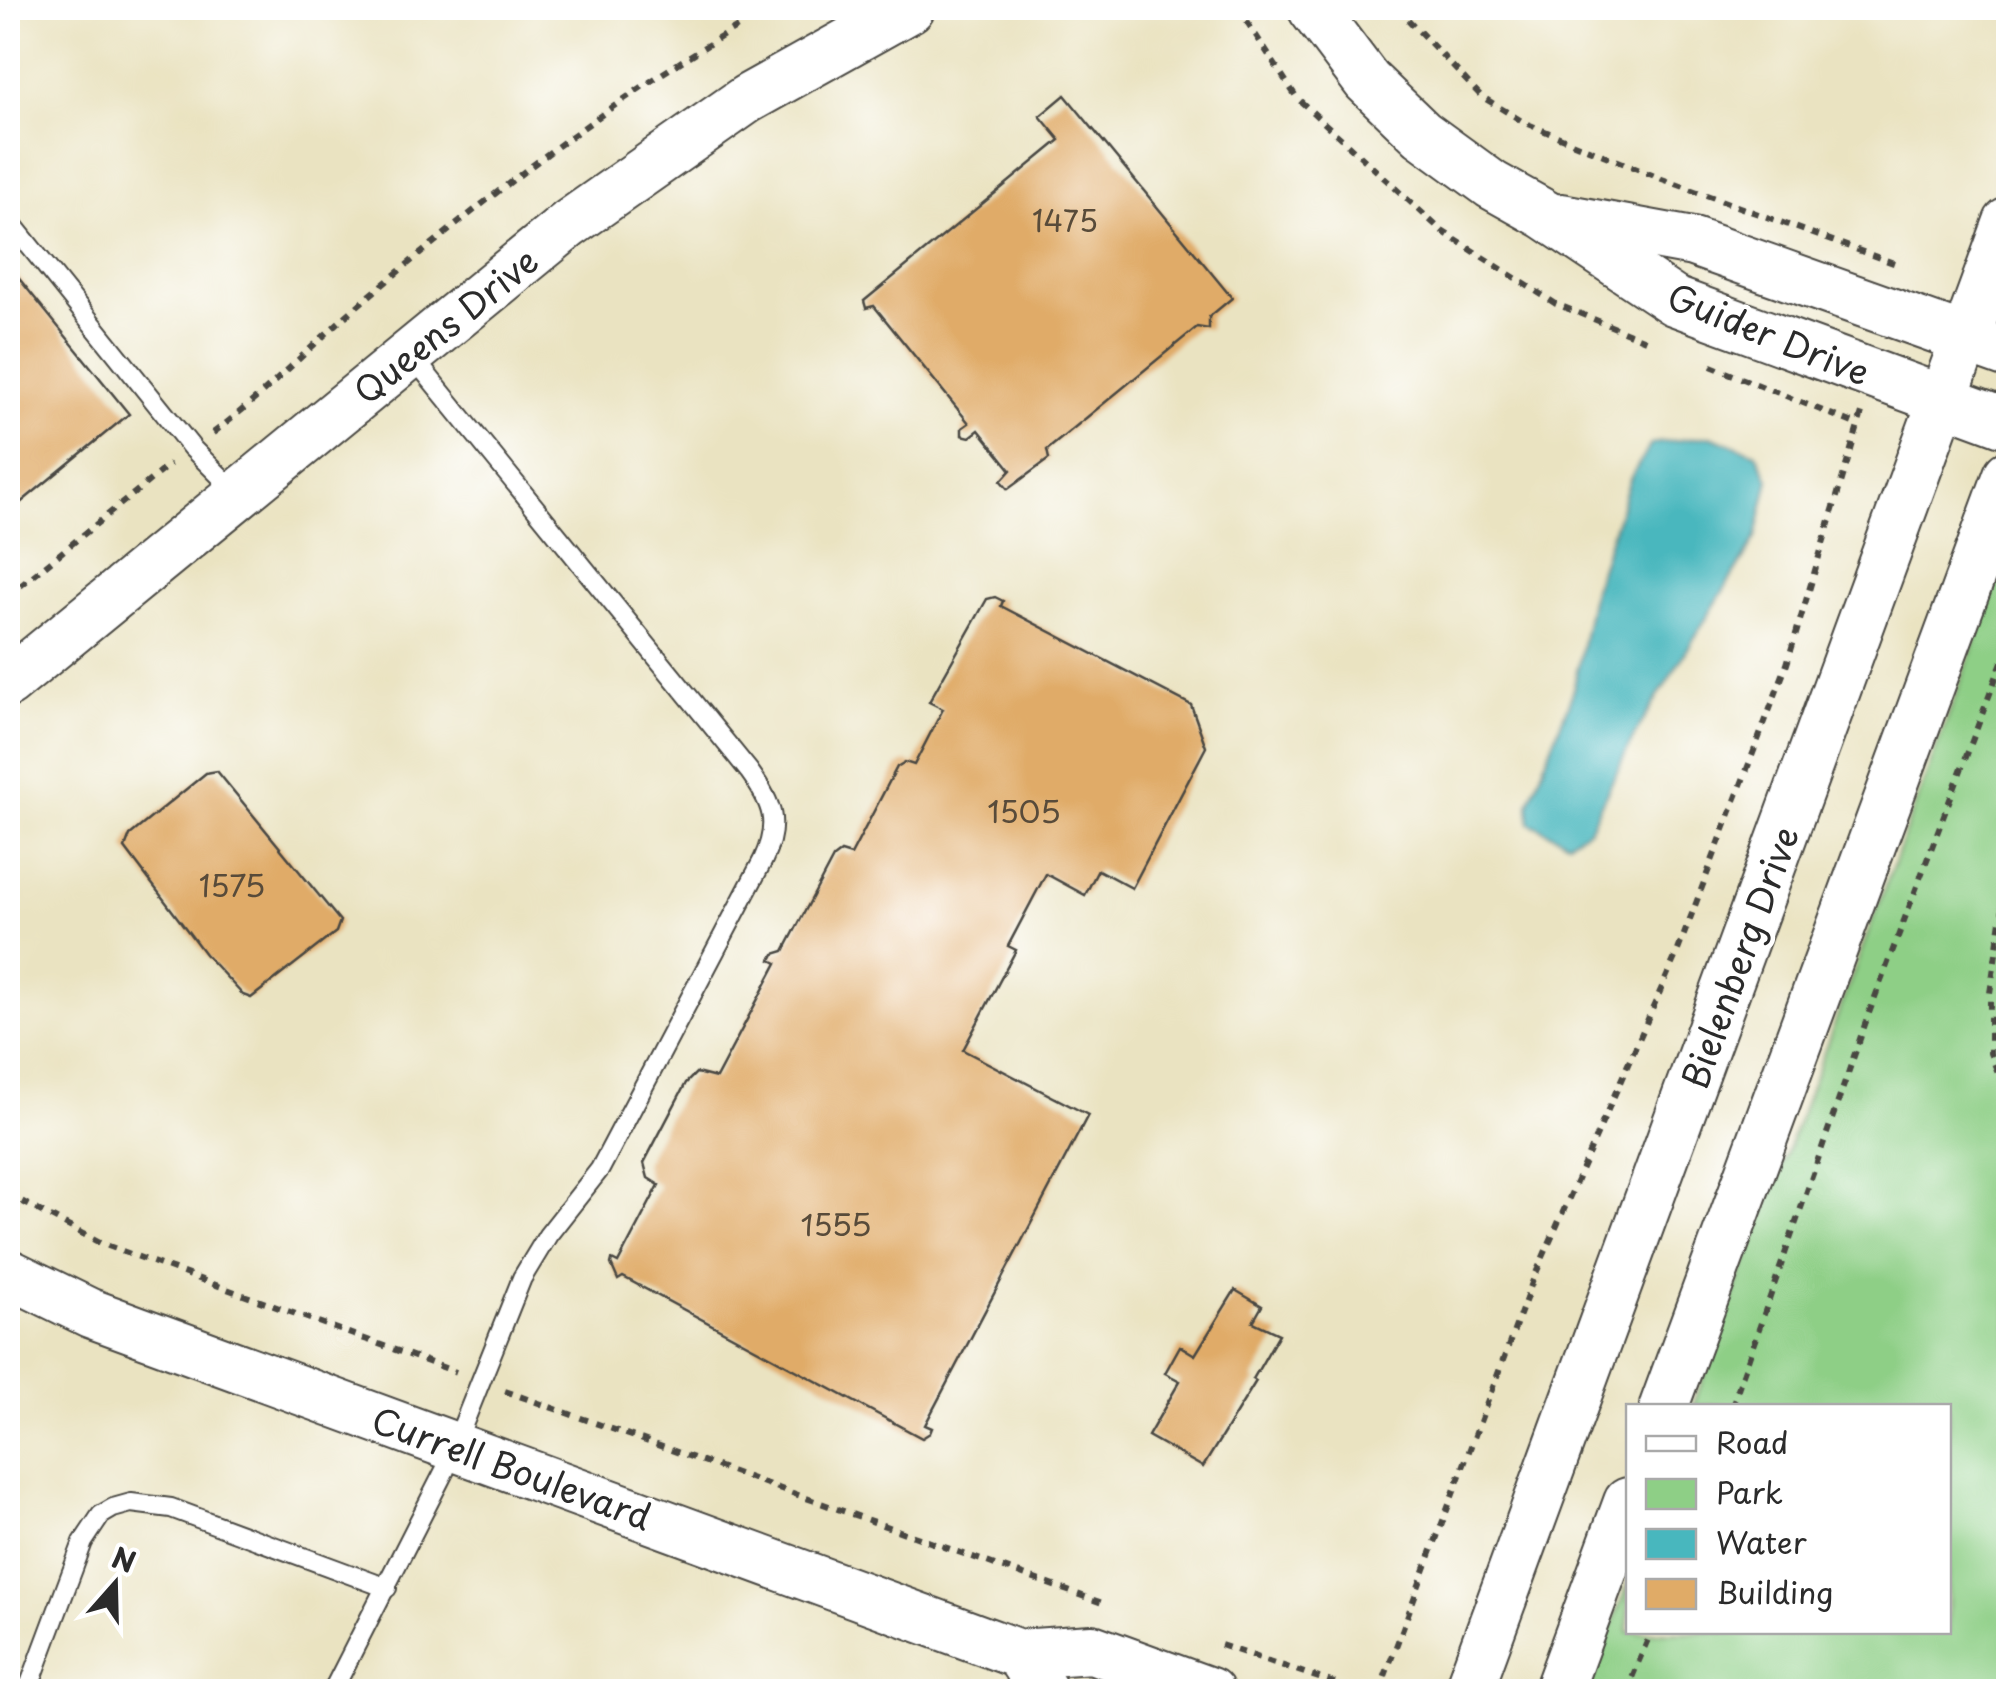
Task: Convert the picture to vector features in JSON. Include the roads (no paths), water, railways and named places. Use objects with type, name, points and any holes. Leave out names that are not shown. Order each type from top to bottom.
[{"type":"street","name":"Queens Drive","points":[[8,682],[569,224],[711,122],[848,39],[910,8]]},
{"type":"street","name":"Guider Drive","points":[[1312,8],[1367,81],[1422,134],[1492,185],[1544,214],[1674,302],[2008,424]]},
{"type":"street","name":"Guider Drive","points":[[1544,214],[1694,242],[1987,346]]},
{"type":"street","name":"Bielenberg Drive","points":[[1468,1692],[1944,400],[1987,346],[2008,222]]},
{"type":"street","points":[[1665,1404],[2008,475]]},
{"type":"street","name":"Currell Boulevard","points":[[8,1273],[90,1313],[455,1446],[1032,1673],[1092,1650],[1210,1692]]},
{"type":"street","points":[[1558,1692],[1626,1507]]},
{"type":"lane","points":[[8,219],[192,448],[239,495]]},
{"type":"lane","points":[[332,1692],[455,1446],[522,1278],[548,1235],[600,1169],[763,860],[773,838],[775,814],[749,772],[410,353]]},
{"type":"lane","points":[[27,1692],[83,1542],[102,1515],[114,1508],[146,1503],[171,1508],[387,1588]]},
{"type":"water","points":[[1710,436],[1756,453],[1769,479],[1756,538],[1635,734],[1589,829],[1568,842],[1530,823],[1529,804],[1573,692],[1593,589],[1631,477],[1651,444]]}]
